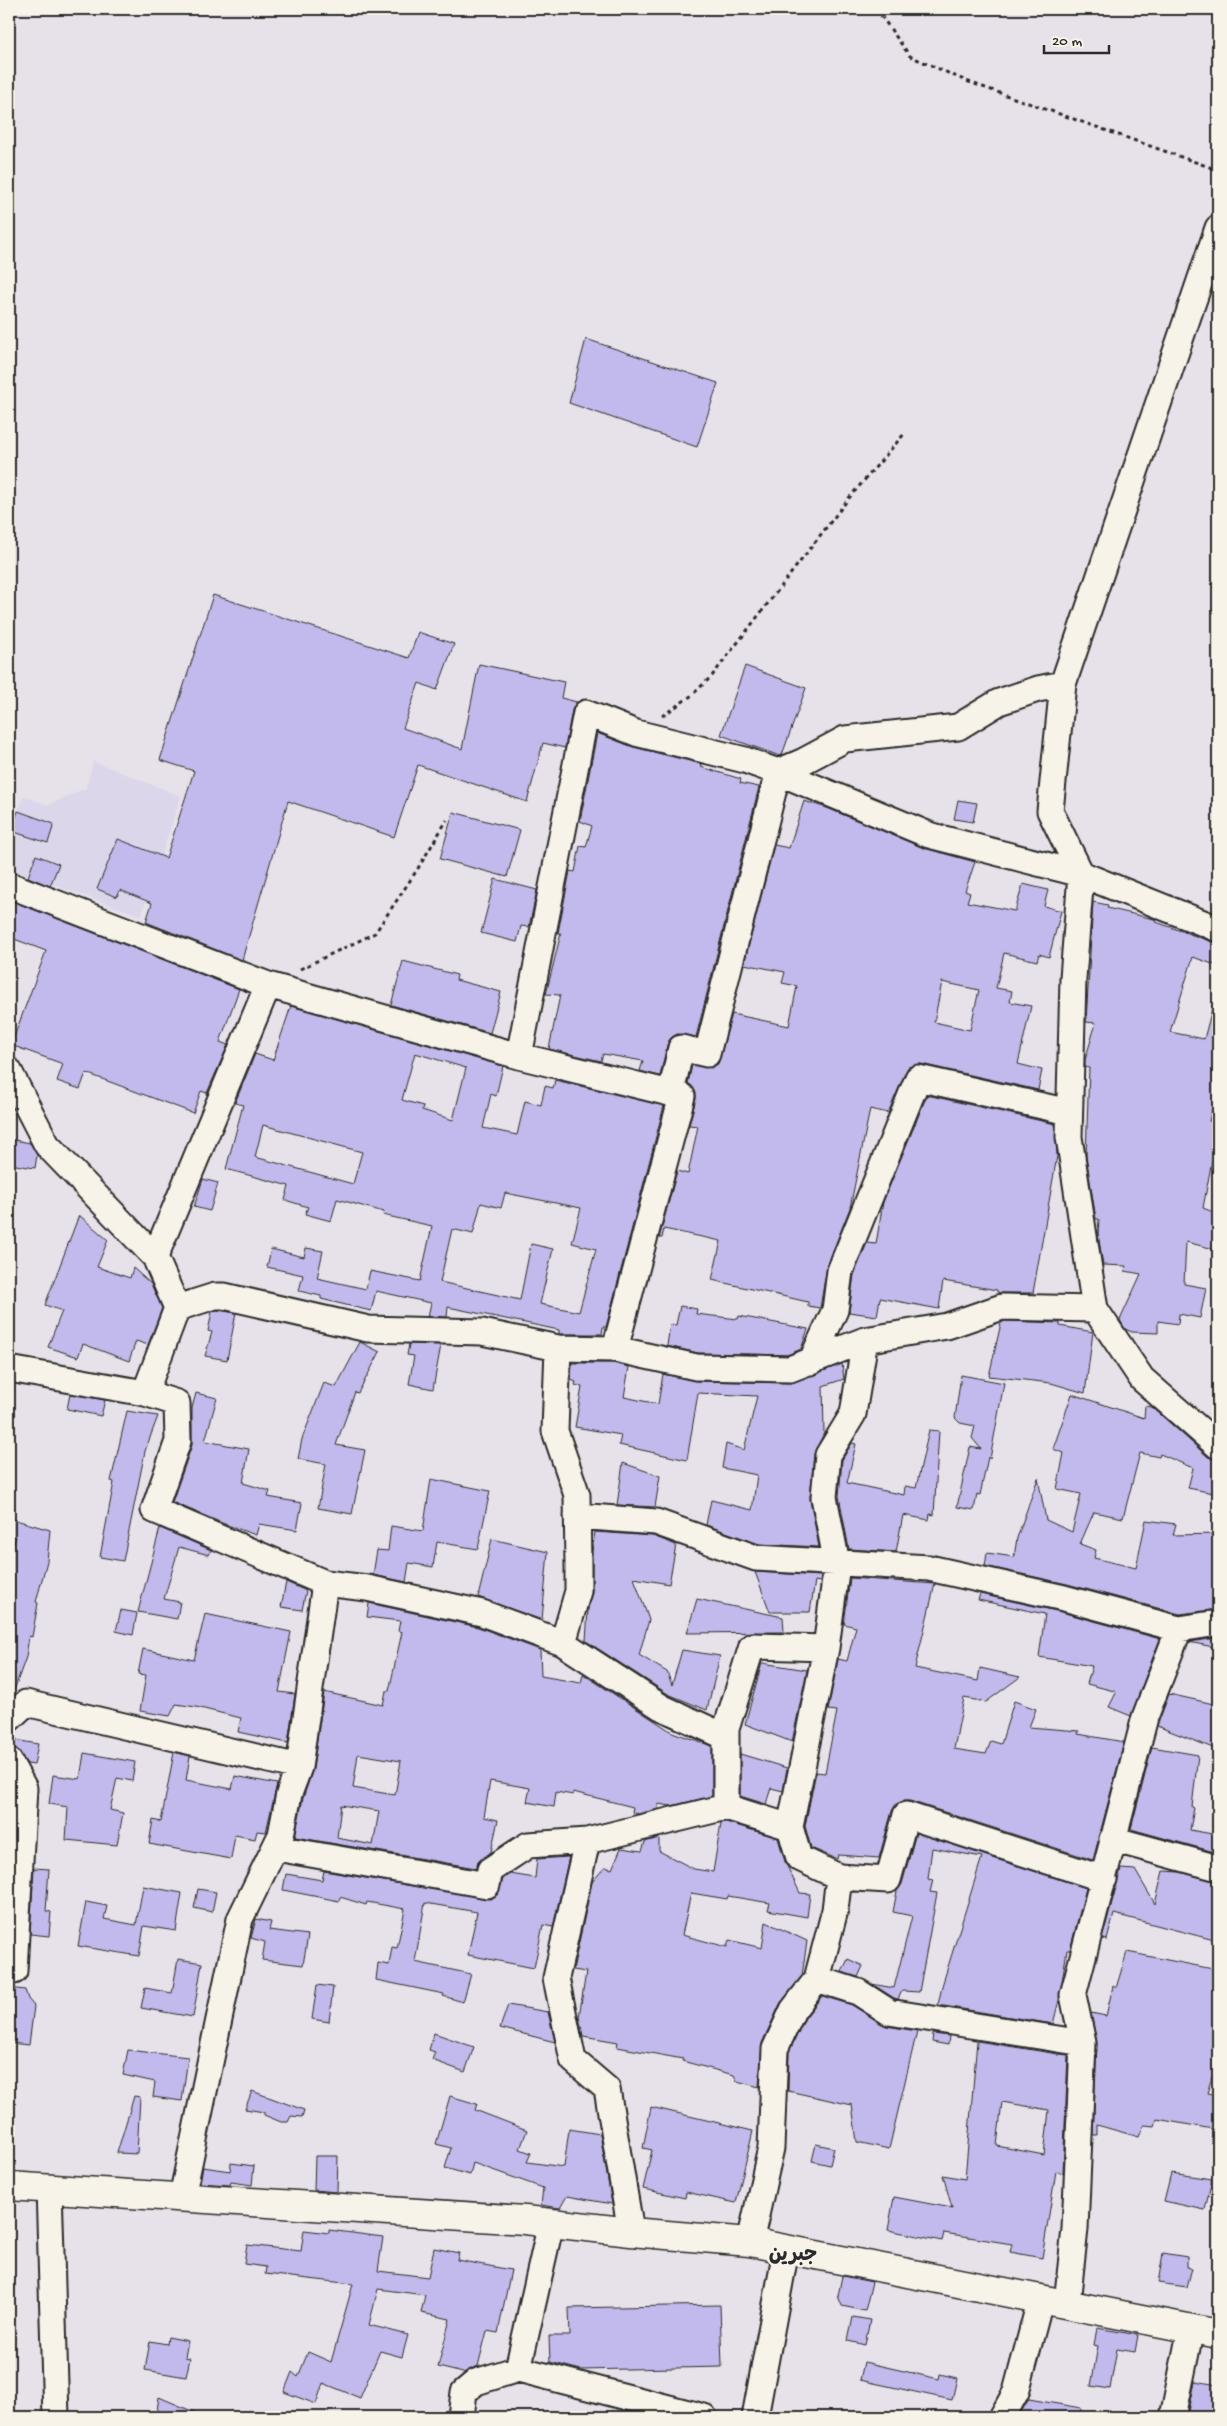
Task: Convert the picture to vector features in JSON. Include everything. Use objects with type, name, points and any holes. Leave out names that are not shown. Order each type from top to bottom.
[{"type":"main road","points":[[9,2186],[551,2223],[750,2242],[1218,2334]]},
{"type":"street","points":[[1218,228],[1064,684],[1050,810],[1081,874],[1073,978],[1069,1112],[1070,1137],[1095,1310],[1142,1379],[1218,1446]]},
{"type":"street","points":[[778,772],[802,762],[845,739],[958,727],[999,702],[1038,689],[1064,684]]},
{"type":"street","points":[[519,1056],[586,713],[636,733],[745,760],[929,834],[1081,874],[1218,929]]},
{"type":"street","points":[[671,1093],[682,1048],[707,1054],[778,772]]},
{"type":"street","points":[[9,885],[268,985],[519,1056],[682,1096],[615,1349]]},
{"type":"street","points":[[155,1257],[268,985]]},
{"type":"street","points":[[9,1071],[47,1145],[155,1257],[177,1308],[145,1393]]},
{"type":"street","points":[[811,1362],[835,1310],[840,1271],[918,1078],[1069,1112]]},
{"type":"street","points":[[177,1308],[215,1296],[224,1296],[368,1329],[482,1332],[558,1348],[615,1349],[696,1367],[790,1369],[865,1340],[947,1326],[1002,1307],[1095,1310]]},
{"type":"street","points":[[865,1340],[853,1414],[828,1455],[824,1497],[837,1564],[826,1648],[790,1827],[799,1858],[839,1877],[888,1880],[906,1815],[1104,1879]]},
{"type":"street","points":[[558,1348],[555,1431],[577,1495],[578,1591],[563,1643]]},
{"type":"street","points":[[9,1369],[145,1393],[177,1403],[178,1441],[154,1510],[325,1583],[367,1588],[482,1613],[563,1643],[661,1707],[726,1737]]},
{"type":"street","points":[[577,1516],[656,1522],[756,1558],[929,1568],[1064,1598],[1179,1628],[1218,1622]]},
{"type":"street","points":[[182,2197],[240,1919],[276,1848],[281,1835],[289,1794],[299,1767],[325,1583]]},
{"type":"street","points":[[1002,2417],[1016,2392],[1054,2301],[1075,2229],[1084,2043],[1073,1995],[1145,1717],[1179,1628]]},
{"type":"street","points":[[726,1807],[726,1729],[752,1646],[826,1648]]},
{"type":"street","points":[[9,1718],[26,1703],[299,1767]]},
{"type":"street","points":[[9,1760],[24,1788],[14,1971],[9,1971]]},
{"type":"street","points":[[276,1848],[487,1885],[490,1870],[528,1845],[587,1841],[726,1807],[790,1827]]},
{"type":"street","points":[[1112,1839],[1218,1868]]},
{"type":"street","points":[[587,1841],[556,1978],[573,2060],[607,2089],[630,2232]]},
{"type":"street","points":[[750,2242],[771,2148],[774,2049],[792,2010],[817,1979],[835,1910],[839,1877]]},
{"type":"street","points":[[817,1979],[858,1992],[889,2012],[1084,2043]]},
{"type":"street","points":[[49,2188],[56,2417]]},
{"type":"street","points":[[518,2369],[551,2223]]},
{"type":"street","points":[[755,2417],[786,2250]]},
{"type":"street","points":[[1173,2417],[1191,2328]]},
{"type":"street","points":[[461,2417],[464,2392],[476,2382],[518,2369],[704,2417]]},
{"type":"path","points":[[881,9],[879,13],[910,56],[966,81],[1218,170]]},
{"type":"path","points":[[636,733],[691,696],[712,676],[848,498],[905,433]]},
{"type":"path","points":[[268,985],[375,933],[417,870],[446,820]]},
{"type":"shaded area","points":[[93,761],[181,796],[141,916],[9,869],[9,834],[24,796],[48,805],[86,788]]},
{"type":"building","points":[[586,339],[718,383],[697,447],[569,403]]},
{"type":"building","points":[[213,595],[409,658],[418,632],[454,644],[437,690],[419,683],[403,728],[462,749],[479,664],[564,682],[561,698],[577,702],[572,710],[565,748],[543,743],[527,802],[418,765],[394,837],[288,801],[242,960],[146,922],[152,903],[120,890],[117,897],[97,889],[118,839],[166,858],[194,771],[160,760]]},
{"type":"building","points":[[745,666],[806,688],[782,755],[780,756],[721,735]]},
{"type":"building","points":[[597,733],[633,747],[702,764],[701,767],[741,779],[740,783],[759,787],[696,1037],[677,1034],[671,1038],[667,1045],[660,1076],[640,1071],[643,1061],[603,1054],[601,1061],[549,1049],[560,995],[546,994],[561,933],[558,933],[570,871],[575,872],[580,846],[586,847],[592,826],[580,821]]},
{"type":"building","points":[[958,800],[977,803],[973,822],[954,819]]},
{"type":"building","points":[[804,801],[827,808],[924,848],[975,862],[965,891],[970,893],[967,902],[1015,911],[1023,884],[1048,890],[1044,906],[1061,911],[1049,957],[1039,954],[1037,961],[1004,953],[996,988],[1012,991],[1010,1002],[1031,1006],[1018,1064],[1042,1070],[1038,1090],[921,1064],[908,1067],[888,1113],[870,1109],[850,1208],[827,1266],[820,1308],[808,1306],[808,1302],[712,1280],[721,1241],[664,1229],[662,1238],[659,1238],[677,1171],[688,1174],[698,1126],[689,1125],[696,1099],[696,1092],[688,1083],[692,1065],[711,1068],[718,1064],[732,1014],[789,1026],[797,986],[782,983],[785,972],[744,964],[774,845],[789,848]],"holes":[[[942,982],[979,990],[970,1030],[934,1022]]]},
{"type":"building","points":[[18,811],[54,824],[48,843],[11,831]]},
{"type":"building","points":[[453,812],[520,830],[507,877],[440,859]]},
{"type":"building","points":[[36,855],[59,864],[50,886],[28,877]]},
{"type":"building","points":[[495,879],[537,890],[529,927],[521,926],[517,942],[481,933]]},
{"type":"building","points":[[9,900],[239,989],[220,1042],[228,1045],[207,1093],[201,1091],[193,1113],[86,1073],[80,1089],[57,1081],[63,1064],[11,1045],[46,951],[9,937]]},
{"type":"building","points":[[1093,902],[1108,905],[1107,908],[1154,919],[1156,922],[1218,944],[1218,966],[1193,957],[1170,1032],[1204,1039],[1213,1005],[1218,1006],[1218,1085],[1209,1121],[1218,1123],[1218,1140],[1216,1139],[1203,1208],[1218,1214],[1218,1250],[1186,1242],[1184,1284],[1206,1288],[1200,1318],[1179,1314],[1178,1324],[1158,1321],[1158,1333],[1132,1332],[1125,1329],[1120,1320],[1141,1274],[1125,1271],[1126,1266],[1103,1265],[1098,1234],[1099,1219],[1096,1219],[1086,1156],[1089,1068],[1085,1067],[1085,1060],[1096,1023],[1086,1022]]},
{"type":"building","points":[[403,961],[457,975],[456,980],[501,992],[490,1033],[391,1005]]},
{"type":"building","points":[[291,1006],[503,1066],[496,1096],[491,1094],[483,1128],[517,1135],[525,1101],[541,1105],[545,1086],[553,1088],[555,1080],[664,1106],[606,1327],[603,1327],[602,1334],[561,1334],[559,1330],[448,1307],[447,1317],[428,1316],[431,1303],[376,1291],[371,1311],[321,1299],[321,1296],[299,1291],[303,1275],[267,1267],[271,1249],[304,1257],[306,1248],[323,1251],[317,1278],[366,1289],[370,1271],[420,1281],[432,1226],[383,1215],[384,1212],[337,1199],[331,1221],[305,1214],[308,1207],[285,1200],[289,1186],[226,1169],[243,1105],[235,1103],[255,1054],[273,1060]],"holes":[[[415,1053],[466,1068],[453,1120],[422,1110],[423,1106],[402,1100]],[[263,1125],[362,1152],[353,1184],[255,1157]],[[505,1193],[581,1208],[572,1243],[596,1249],[579,1312],[540,1304],[553,1249],[531,1244],[520,1300],[440,1282],[452,1229],[473,1234],[481,1203],[501,1208]]]},
{"type":"building","points":[[927,1095],[1055,1124],[1057,1156],[1033,1293],[1001,1293],[997,1292],[997,1290],[943,1281],[939,1309],[880,1298],[877,1316],[849,1312],[854,1275],[867,1243],[876,1244],[883,1202]]},
{"type":"building","points":[[9,1139],[30,1143],[37,1155],[35,1168],[9,1164]]},
{"type":"building","points":[[203,1179],[218,1183],[210,1211],[194,1207]]},
{"type":"building","points":[[79,1215],[108,1240],[97,1267],[130,1278],[133,1268],[151,1284],[162,1308],[148,1345],[136,1341],[129,1361],[83,1344],[78,1357],[48,1347],[62,1311],[45,1305]]},
{"type":"building","points":[[680,1306],[697,1309],[696,1314],[738,1319],[739,1316],[808,1329],[801,1349],[787,1355],[698,1353],[667,1346],[670,1324],[676,1325]]},
{"type":"building","points":[[217,1310],[236,1313],[227,1360],[205,1356],[212,1332],[208,1331],[212,1312]]},
{"type":"building","points":[[1005,1321],[1060,1323],[1060,1326],[1093,1332],[1085,1393],[1051,1383],[989,1376],[1001,1323]]},
{"type":"building","points":[[360,1342],[380,1352],[358,1393],[355,1392],[336,1445],[365,1450],[352,1514],[318,1508],[326,1464],[298,1459],[302,1439],[324,1383],[336,1387]]},
{"type":"building","points":[[409,1344],[441,1345],[433,1389],[409,1384],[414,1356],[407,1355]]},
{"type":"building","points":[[572,1363],[613,1363],[629,1367],[624,1397],[658,1404],[663,1374],[696,1381],[790,1383],[842,1364],[844,1379],[823,1386],[824,1433],[814,1454],[810,1499],[819,1547],[759,1544],[706,1525],[711,1500],[752,1510],[757,1475],[722,1468],[726,1444],[744,1450],[757,1396],[698,1393],[687,1460],[619,1445],[621,1435],[575,1427],[582,1387],[575,1385],[576,1382],[571,1380]]},
{"type":"building","points":[[961,1375],[1004,1383],[990,1459],[988,1457],[980,1495],[977,1494],[974,1510],[957,1507],[970,1447],[981,1449],[972,1438],[975,1426],[960,1423],[955,1418]]},
{"type":"building","points":[[196,1393],[217,1398],[205,1441],[249,1449],[243,1483],[270,1491],[268,1497],[302,1503],[297,1530],[259,1524],[256,1535],[172,1502],[192,1445],[192,1408]]},
{"type":"building","points":[[70,1394],[105,1400],[101,1416],[67,1409]]},
{"type":"building","points":[[1072,1394],[1144,1418],[1145,1406],[1152,1407],[1208,1457],[1218,1460],[1218,1494],[1188,1488],[1193,1468],[1160,1454],[1159,1457],[1140,1453],[1123,1518],[1094,1512],[1080,1544],[1096,1550],[1094,1558],[1136,1568],[1146,1520],[1176,1524],[1173,1535],[1218,1534],[1218,1609],[1180,1614],[1067,1584],[985,1566],[987,1553],[1014,1557],[1017,1538],[1038,1478],[1046,1520],[1072,1532],[1081,1494],[1057,1489],[1064,1453],[1053,1449]]},
{"type":"building","points":[[127,1411],[158,1416],[145,1451],[123,1561],[100,1557],[114,1482],[111,1481]]},
{"type":"building","points":[[929,1430],[939,1431],[934,1515],[930,1514],[929,1520],[903,1515],[896,1552],[849,1549],[839,1496],[842,1460],[852,1443],[856,1444],[847,1483],[904,1495],[905,1486],[916,1488]]},
{"type":"building","points":[[623,1463],[660,1476],[655,1507],[617,1505]]},
{"type":"building","points":[[431,1479],[490,1491],[478,1549],[437,1542],[433,1567],[409,1563],[406,1582],[373,1575],[377,1550],[388,1551],[391,1526],[423,1531]]},
{"type":"building","points":[[9,1518],[50,1530],[47,1561],[36,1602],[38,1603],[32,1637],[29,1636],[26,1657],[13,1693],[9,1693],[9,1558],[16,1537],[9,1535]]},
{"type":"building","points":[[160,1528],[211,1550],[209,1555],[179,1547],[164,1599],[180,1602],[177,1619],[138,1612]]},
{"type":"building","points":[[595,1532],[653,1536],[676,1545],[669,1584],[634,1578],[649,1620],[639,1655],[667,1672],[672,1685],[682,1650],[720,1656],[707,1710],[668,1694],[586,1641],[588,1609],[592,1591],[592,1551]]},
{"type":"building","points":[[492,1539],[548,1552],[542,1620],[478,1597]]},
{"type":"building","points":[[755,1572],[821,1576],[820,1582],[815,1581],[810,1612],[770,1612]]},
{"type":"building","points":[[850,1578],[935,1584],[915,1668],[978,1681],[980,1668],[1020,1677],[986,1702],[964,1698],[954,1749],[986,1754],[991,1741],[1001,1744],[1014,1701],[1036,1709],[1029,1727],[1079,1731],[1078,1734],[1124,1742],[1093,1860],[910,1801],[896,1804],[892,1811],[879,1858],[838,1855],[837,1859],[811,1848],[805,1826],[816,1772],[825,1773],[837,1711],[828,1710],[838,1659],[847,1661],[856,1627],[844,1624]]},
{"type":"building","points":[[286,1582],[306,1591],[302,1610],[281,1607]]},
{"type":"building","points":[[980,1594],[1061,1612],[1160,1639],[1131,1716],[1109,1707],[1116,1693],[1114,1691],[1087,1684],[1092,1666],[1039,1657],[1045,1614],[978,1600]]},
{"type":"building","points":[[697,1599],[783,1617],[784,1632],[687,1633]]},
{"type":"building","points":[[369,1603],[478,1627],[540,1650],[541,1676],[581,1683],[583,1674],[672,1732],[712,1746],[712,1796],[671,1806],[658,1804],[658,1809],[638,1814],[632,1812],[633,1807],[573,1792],[573,1795],[556,1792],[554,1807],[527,1802],[530,1788],[490,1781],[484,1817],[498,1820],[491,1852],[478,1862],[476,1868],[295,1837],[303,1798],[313,1769],[324,1692],[383,1705],[386,1691],[389,1691],[402,1632],[398,1631],[400,1621],[367,1617]],"holes":[[[358,1754],[401,1761],[395,1795],[353,1788]],[[341,1805],[379,1811],[373,1845],[337,1838]]]},
{"type":"building","points":[[121,1610],[137,1613],[133,1635],[116,1631]]},
{"type":"building","points":[[205,1614],[291,1632],[279,1692],[295,1694],[288,1743],[238,1732],[241,1718],[196,1707],[176,1704],[170,1716],[140,1711],[146,1675],[138,1674],[143,1649],[194,1660]]},
{"type":"building","points":[[1218,1638],[1218,1648],[1189,1642]]},
{"type":"building","points":[[762,1663],[807,1670],[792,1742],[745,1724]]},
{"type":"building","points":[[1169,1694],[1218,1705],[1218,1750],[1157,1726]]},
{"type":"building","points":[[9,1739],[38,1744],[34,1765],[27,1764],[17,1749],[9,1747]]},
{"type":"building","points":[[1152,1747],[1198,1755],[1192,1807],[1194,1808],[1190,1830],[1218,1835],[1218,1853],[1131,1829]]},
{"type":"building","points":[[174,1752],[190,1756],[186,1780],[232,1789],[235,1776],[277,1784],[266,1832],[257,1831],[255,1839],[235,1835],[231,1859],[149,1844],[153,1820],[161,1822]]},
{"type":"building","points":[[84,1753],[135,1762],[132,1781],[117,1778],[110,1810],[123,1813],[117,1845],[66,1840],[68,1807],[49,1804],[53,1775],[80,1779]]},
{"type":"building","points":[[740,1754],[787,1768],[783,1791],[771,1788],[766,1804],[740,1796]]},
{"type":"building","points":[[726,1822],[778,1838],[785,1862],[800,1893],[810,1894],[807,1917],[768,1910],[770,1903],[728,1896],[727,1899],[691,1893],[682,1935],[727,1947],[729,1940],[762,1948],[766,1922],[807,1941],[802,1976],[780,2004],[762,2043],[759,2087],[737,2081],[734,2075],[682,2061],[683,2059],[617,2047],[618,2042],[583,2036],[579,2017],[586,1972],[573,1970],[592,1882],[605,1867],[612,1869],[621,1848],[642,1851],[645,1842],[659,1838],[659,1851],[694,1869],[713,1872],[721,1823]]},
{"type":"building","points":[[916,1833],[1086,1888],[1070,1950],[1067,1950],[1053,2024],[938,2005],[942,1986],[982,1857],[932,1848],[928,1879],[933,1880],[930,1892],[937,1893],[919,1992],[902,1991],[898,1999],[872,1984],[894,1988],[912,1916],[893,1912],[897,1891],[902,1884]]},
{"type":"building","points":[[569,1857],[553,1927],[543,1925],[534,1968],[468,1955],[477,1912],[425,1903],[415,1962],[471,1974],[463,2002],[443,1996],[444,1994],[376,1980],[378,1963],[389,1965],[392,1947],[397,1948],[405,1909],[367,1902],[366,1905],[340,1897],[339,1901],[283,1890],[286,1874],[322,1880],[324,1871],[491,1899],[498,1894],[503,1879],[510,1874],[535,1878],[537,1859]]},
{"type":"building","points":[[34,1868],[49,1869],[46,1911],[51,1912],[49,1936],[30,1934]]},
{"type":"building","points":[[1121,1869],[1135,1870],[1155,1904],[1163,1871],[1180,1872],[1218,1882],[1218,1941],[1114,1914],[1107,1940],[1102,1939]]},
{"type":"building","points":[[143,1886],[182,1893],[176,1931],[144,1926],[139,1956],[78,1946],[86,1902],[107,1906],[104,1919],[136,1925]]},
{"type":"building","points":[[198,1889],[216,1892],[212,1912],[194,1908]]},
{"type":"building","points":[[256,1919],[271,1922],[269,1930],[308,1935],[303,1965],[262,1960],[265,1942],[251,1938]]},
{"type":"building","points":[[1127,1952],[1218,1970],[1218,2058],[1207,2093],[1218,2095],[1218,2130],[1157,2119],[1155,2126],[1144,2125],[1139,2137],[1097,2125],[1097,2135],[1093,2135],[1097,2043],[1091,2013],[1106,2016],[1113,1986],[1116,1988]]},
{"type":"building","points":[[178,1959],[202,1963],[193,2017],[141,2008],[145,1988],[172,1993]]},
{"type":"building","points":[[848,1959],[863,1966],[858,1977],[842,1972]]},
{"type":"building","points":[[317,1985],[333,1987],[329,2022],[312,2019]]},
{"type":"building","points":[[9,1988],[25,1990],[28,1999],[34,2006],[29,2045],[9,2043]]},
{"type":"building","points":[[822,1996],[852,2005],[886,2026],[917,2031],[889,2149],[857,2142],[852,2105],[788,2091],[789,2052],[805,2018]]},
{"type":"building","points":[[508,2005],[548,2012],[555,2042],[500,2028]]},
{"type":"building","points":[[434,2033],[474,2047],[465,2072],[432,2060],[435,2052],[429,2050]]},
{"type":"building","points":[[933,2034],[949,2036],[948,2045],[932,2042]]},
{"type":"building","points":[[977,2041],[1058,2054],[1058,2056],[1059,2054],[1068,2055],[1063,2173],[1056,2171],[1042,2258],[1010,2252],[1012,2244],[944,2233],[942,2241],[888,2230],[894,2197],[952,2208],[943,2175],[965,2179]],"holes":[[[1002,2102],[1049,2110],[1044,2155],[997,2146]]]},
{"type":"building","points":[[128,2050],[188,2057],[182,2101],[153,2097],[155,2082],[123,2075]]},
{"type":"building","points":[[252,2091],[304,2110],[302,2117],[291,2116],[288,2122],[281,2122],[264,2115],[264,2112],[245,2109]]},
{"type":"building","points":[[134,2096],[140,2097],[137,2154],[117,2153]]},
{"type":"building","points":[[450,2096],[477,2104],[475,2110],[527,2130],[520,2149],[531,2153],[527,2162],[564,2167],[569,2129],[600,2134],[612,2204],[567,2196],[560,2208],[541,2205],[543,2188],[473,2163],[470,2175],[445,2168],[451,2148],[436,2144]]},
{"type":"building","points":[[651,2107],[753,2131],[736,2203],[686,2192],[685,2198],[643,2189],[652,2150],[643,2148]]},
{"type":"building","points":[[816,2144],[834,2148],[830,2165],[812,2161]]},
{"type":"building","points":[[315,2156],[338,2156],[337,2192],[314,2190]]},
{"type":"building","points":[[231,2163],[254,2166],[252,2185],[231,2182],[230,2185],[200,2183],[203,2167],[230,2171]]},
{"type":"building","points":[[1171,2173],[1212,2179],[1205,2210],[1164,2201]]},
{"type":"building","points":[[304,2230],[329,2233],[329,2230],[383,2237],[378,2271],[428,2277],[434,2248],[459,2253],[457,2260],[511,2270],[498,2333],[487,2331],[478,2366],[463,2373],[438,2367],[450,2319],[421,2313],[425,2295],[378,2289],[369,2325],[408,2335],[402,2357],[380,2351],[360,2398],[323,2383],[316,2404],[284,2392],[292,2372],[298,2377],[308,2352],[331,2362],[353,2284],[265,2274],[266,2267],[244,2264],[247,2245],[301,2251]]},
{"type":"building","points":[[1163,2253],[1187,2257],[1187,2267],[1192,2268],[1187,2287],[1158,2283]]},
{"type":"building","points":[[842,2276],[872,2282],[865,2311],[842,2306],[838,2296]]},
{"type":"building","points":[[720,2305],[722,2367],[581,2370],[550,2362],[549,2336],[570,2336],[569,2308]]},
{"type":"building","points":[[853,2317],[870,2320],[865,2345],[848,2341]]},
{"type":"building","points":[[1097,2328],[1138,2335],[1135,2352],[1117,2349],[1110,2389],[1091,2386],[1098,2346],[1094,2345]]},
{"type":"building","points":[[168,2337],[188,2341],[185,2357],[190,2358],[186,2377],[145,2370],[150,2341],[167,2344]]},
{"type":"building","points":[[864,2362],[939,2379],[940,2374],[957,2378],[952,2400],[860,2380]]},
{"type":"building","points":[[1195,2381],[1218,2385],[1218,2417],[1188,2417]]},
{"type":"building","points":[[159,2397],[206,2417],[156,2417]]},
{"type":"building","points":[[1029,2399],[1081,2408],[1080,2417],[1018,2417]]},
{"type":"district","name":"جبرين","points":[[793,2253]]}]
